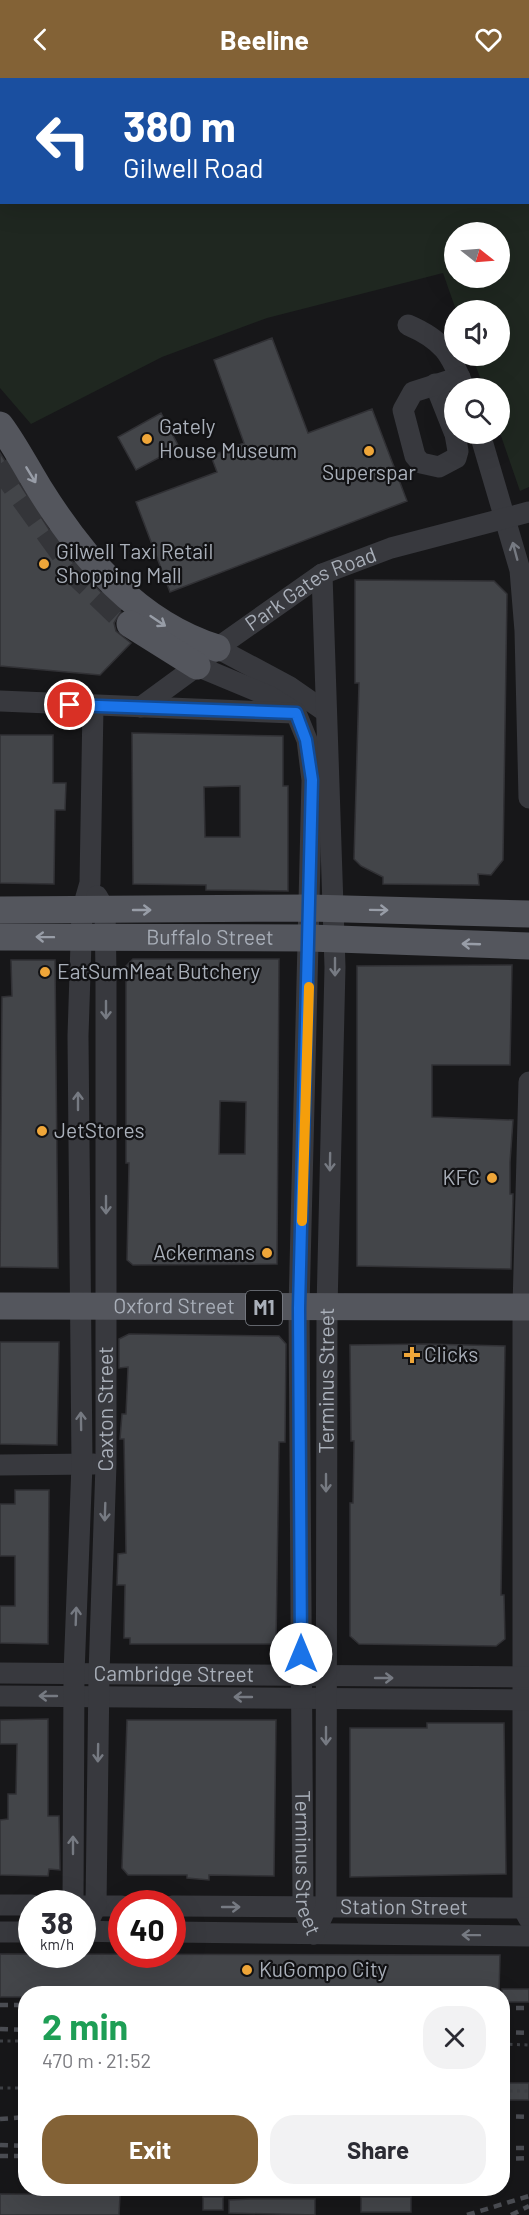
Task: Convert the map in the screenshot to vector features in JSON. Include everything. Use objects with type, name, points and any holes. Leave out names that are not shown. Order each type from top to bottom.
[{"type":"main road","points":[[0,425],[58,516],[105,575],[135,604],[162,624],[193,640],[217,648]]},
{"type":"main road","points":[[130,624],[197,666]]},
{"type":"main road","name":"Buffalo Street","points":[[0,910],[322,909],[529,914]]},
{"type":"main road","name":"Buffalo Street","points":[[0,937],[322,939],[529,946]]},
{"type":"main road","name":"Oxford Street","points":[[0,1305],[299,1308],[526,1307]]},
{"type":"street","points":[[408,325],[437,339],[449,353],[460,378]]},
{"type":"street","points":[[444,384],[435,384],[413,392],[403,410],[416,456],[421,463],[429,466],[449,464],[456,458],[457,444]]},
{"type":"street","points":[[435,384],[444,406]]},
{"type":"street","points":[[483,444],[520,570],[525,631],[529,798]]},
{"type":"street","name":"Park Gates Road","points":[[141,707],[197,666],[217,648],[322,574],[391,548],[529,512]]},
{"type":"street","name":"Terminus Street","points":[[314,1934],[326,1908],[327,1308],[322,909],[326,711],[322,574]]},
{"type":"street","points":[[217,648],[272,676],[326,711]]},
{"type":"street","points":[[197,666],[271,697],[296,713]]},
{"type":"street","points":[[0,701],[296,713],[326,711]]},
{"type":"street","name":"Caxton Street","points":[[90,1890],[99,1696],[106,1464],[106,1307],[93,938],[94,910],[90,882],[93,706]]},
{"type":"street","name":"Terminus Street","points":[[296,713],[306,740],[311,768],[322,909]]},
{"type":"street","name":"Caxton Street","points":[[72,1890],[74,1674],[82,1464],[78,1036],[93,938]]},
{"type":"street","name":"Terminus Street","points":[[314,1934],[303,1907],[299,1308],[322,939]]},
{"type":"street","points":[[527,1912],[526,1307],[529,1082]]},
{"type":"street","points":[[0,1465],[106,1464]]},
{"type":"street","name":"Cambridge Street","points":[[0,1674],[99,1674],[301,1687]]},
{"type":"street","name":"Cambridge Street","points":[[0,1696],[99,1696],[527,1677]]},
{"type":"street","name":"Cambridge Street","points":[[326,1687],[527,1700]]},
{"type":"street","points":[[0,1905],[18,1905]]},
{"type":"street","name":"Station Street","points":[[186,1906],[436,1908],[527,1912]]},
{"type":"street","points":[[436,1908],[436,1935]]},
{"type":"street","points":[[0,1932],[18,1932]]},
{"type":"street","name":"Station Street","points":[[186,1932],[529,1936]]},
{"type":"path","points":[[0,2041],[18,2041]]},
{"type":"path","points":[[510,2044],[529,2044]]},
{"type":"path","points":[[0,2088],[18,2088]]},
{"type":"path","points":[[510,2091],[529,2091]]},
{"type":"shaded area","points":[[0,204],[529,204],[529,487],[520,491],[504,444],[510,444],[510,378],[480,378],[476,366],[510,366],[510,300],[452,300],[448,288],[510,288],[510,222],[444,222],[444,276],[443,273],[267,318],[162,357],[31,424],[0,388]]},
{"type":"building","points":[[272,338],[308,433],[372,409],[407,501],[170,592],[136,502],[217,472],[211,456],[244,443],[214,360]]},
{"type":"building","points":[[161,413],[179,447],[136,470],[118,437]]},
{"type":"building","name":"Gilwell Taxi Retail Shopping Mall","points":[[0,453],[61,548],[121,612],[114,623],[116,631],[131,643],[100,675],[0,666]]},
{"type":"building","points":[[355,580],[494,581],[507,594],[503,860],[491,875],[478,874],[479,885],[383,884],[383,877],[361,866],[354,859],[359,683],[355,683]]},
{"type":"building","points":[[132,733],[283,736],[283,786],[288,786],[288,891],[206,890],[206,885],[133,884]],"holes":[[[240,786],[240,837],[205,837],[204,787]]]},
{"type":"building","points":[[0,735],[53,735],[53,783],[66,783],[65,810],[55,810],[54,884],[0,883]]},
{"type":"building","points":[[133,959],[279,959],[277,1264],[133,1265],[127,1260],[129,1163],[126,1163],[126,966]],"holes":[[[220,1101],[246,1102],[245,1154],[219,1154]]]},
{"type":"building","points":[[11,960],[55,960],[58,1268],[0,1267],[2,997],[12,996]]},
{"type":"building","points":[[512,965],[510,1065],[432,1065],[432,1117],[513,1120],[510,1162],[510,1194],[513,1194],[511,1269],[357,1266],[357,966]]},
{"type":"building","points":[[129,1334],[279,1336],[286,1344],[285,1442],[279,1442],[276,1644],[130,1644],[130,1638],[124,1638],[125,1585],[117,1585],[118,1554],[126,1553],[124,1439],[120,1439],[122,1414],[126,1414],[128,1367],[119,1368],[119,1339]]},
{"type":"building","points":[[0,1342],[59,1342],[57,1445],[0,1444]]},
{"type":"building","points":[[350,1345],[505,1346],[501,1595],[504,1595],[505,1639],[496,1646],[359,1644],[350,1636],[350,1503],[353,1503],[354,1441],[351,1441]]},
{"type":"building","points":[[15,1490],[49,1490],[48,1644],[0,1643],[0,1606],[15,1606],[15,1556],[0,1556],[0,1504],[15,1504]]},
{"type":"building","points":[[48,1719],[48,1816],[59,1816],[60,1870],[49,1869],[48,1876],[0,1875],[0,1820],[8,1819],[8,1794],[16,1794],[17,1744],[0,1744],[0,1720]]},
{"type":"building","points":[[127,1720],[276,1720],[274,1876],[209,1875],[209,1880],[187,1878],[187,1875],[128,1875],[122,1868]]},
{"type":"building","points":[[427,1723],[504,1723],[506,1874],[350,1877],[350,1728],[427,1728]]},
{"type":"building","points":[[0,1954],[18,1954],[18,1968],[96,1968],[96,1954],[108,1954],[108,1968],[186,1968],[186,1954],[500,1955],[499,1986],[18,1986],[18,1997],[0,1997]]},
{"type":"building","points":[[510,1989],[529,1989],[529,2002],[510,2002]]},
{"type":"building","points":[[510,2083],[529,2083],[529,2100],[510,2100]]},
{"type":"building","points":[[0,2194],[120,2196],[119,2215],[0,2215]]},
{"type":"building","points":[[203,2197],[223,2197],[223,2210],[203,2210]]},
{"type":"building","points":[[361,2197],[411,2197],[411,2212],[361,2212]]},
{"type":"building","points":[[315,2199],[315,2215],[229,2213],[229,2200]]},
{"type":"tunnel","points":[[0,464],[82,578],[130,624]]},
{"type":"railway","points":[[0,2005],[18,2005]]},
{"type":"railway","points":[[510,2008],[529,2008]]},
{"type":"railway","points":[[0,2029],[18,2030]]},
{"type":"railway","points":[[510,2032],[529,2033]]},
{"type":"railway","points":[[510,2116],[529,2117]]},
{"type":"railway","points":[[0,2119],[18,2118]]},
{"type":"railway","points":[[0,2145],[18,2146]]},
{"type":"railway","points":[[510,2148],[529,2148]]},
{"type":"railway","points":[[0,2156],[18,2156]]},
{"type":"railway","points":[[510,2159],[529,2158]]},
{"type":"railway","points":[[467,2215],[529,2196]]},
{"type":"railway","points":[[511,2215],[529,2206]]},
{"type":"slow traffic","points":[[302,1221],[309,987]]},
{"type":"place","name":"Gately House Museum","points":[[147,439]]},
{"type":"place","name":"Superspar","points":[[369,451]]},
{"type":"place","name":"Gilwell Taxi Retail Shopping Mall","points":[[44,564]]},
{"type":"place","name":"EatSumMeat Butchery","points":[[45,972]]},
{"type":"place","name":"JetStores","points":[[42,1131]]},
{"type":"place","name":"KFC","points":[[492,1178]]},
{"type":"place","name":"Ackermans","points":[[267,1253]]},
{"type":"place","name":"Clicks","points":[[412,1355]]},
{"type":"place","name":"KuGompo City","points":[[247,1970]]},
{"type":"route","points":[[70,705],[296,713],[306,740],[312,780],[299,1308],[301,1654]]}]
